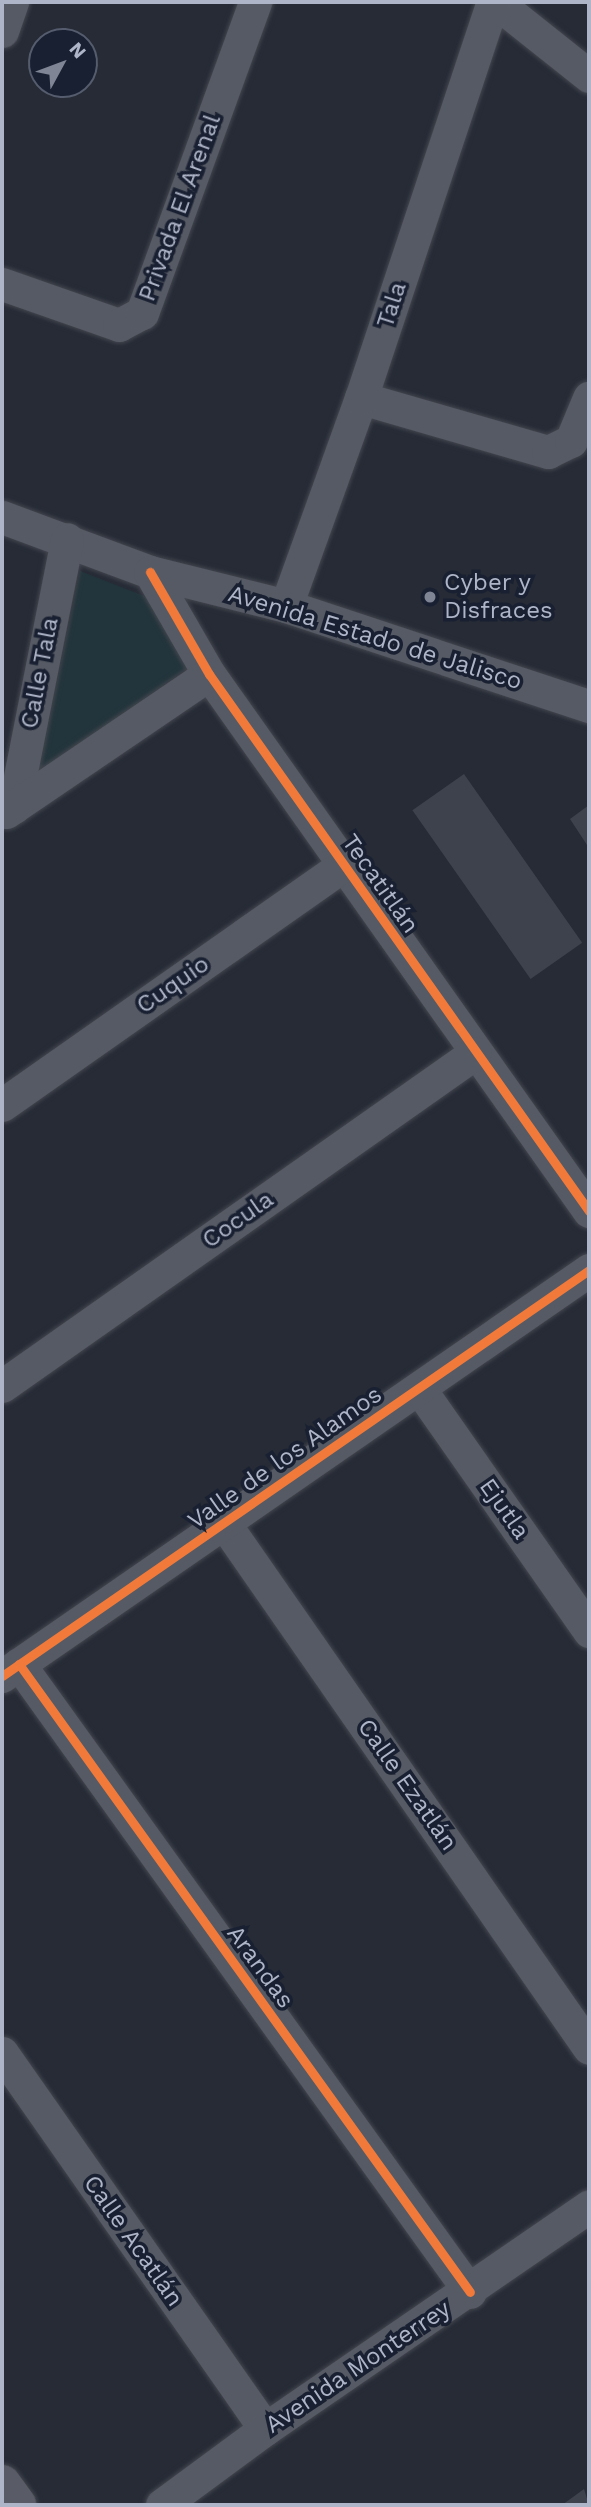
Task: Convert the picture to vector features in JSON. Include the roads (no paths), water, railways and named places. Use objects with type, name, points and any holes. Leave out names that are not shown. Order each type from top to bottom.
[{"type":"main road","points":[[2,2484],[17,2505]]},
{"type":"street","points":[[2,31],[12,2]]},
{"type":"street","name":"Privada El Arenal","points":[[2,284],[119,325],[142,313],[256,2]]},
{"type":"street","points":[[494,2],[589,76]]},
{"type":"street","name":"Tala","points":[[286,606],[361,398],[494,2]]},
{"type":"street","points":[[361,398],[548,452],[571,441],[589,398]]},
{"type":"street","name":"Avenida Estado de Jalisco","points":[[2,517],[150,572],[286,606],[589,706]]},
{"type":"street","name":"Calle Tala","points":[[8,811],[66,539]]},
{"type":"street","name":"Tecatitlán","points":[[150,572],[209,674],[589,1211]]},
{"type":"street","points":[[8,811],[209,674]]},
{"type":"street","name":"Cuquio","points":[[2,1105],[344,864]]},
{"type":"street","name":"Cocula","points":[[2,1386],[475,1053]]},
{"type":"street","name":"Valle de los Alamos","points":[[11,1670],[589,1270]]},
{"type":"street","name":"Ejutla","points":[[419,1388],[589,1631]]},
{"type":"street","name":"Calle Ezatlán","points":[[224,1522],[589,2048]]},
{"type":"street","name":"Arandas","points":[[11,1670],[470,2292]]},
{"type":"street","name":"Calle Acatlán","points":[[2,2053],[265,2428]]},
{"type":"street","name":"Avenida Monterrey","points":[[162,2505],[265,2428],[470,2292],[589,2206]]},
{"type":"place","name":"Cyber y Disfraces","points":[[430,597]]}]
